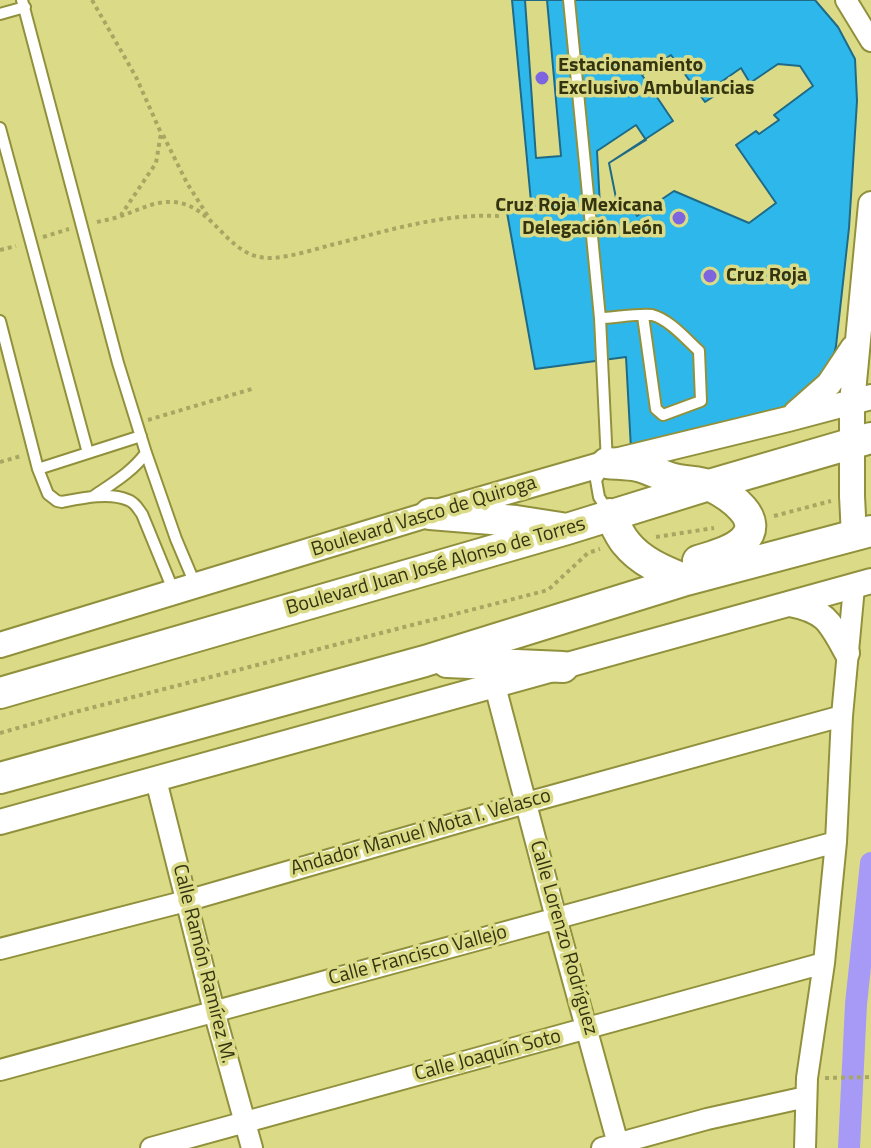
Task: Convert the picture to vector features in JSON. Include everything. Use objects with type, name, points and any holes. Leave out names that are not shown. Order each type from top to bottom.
[{"type":"main road","name":"Boulevard Juan José Alonso de Torres","points":[[0,693],[567,529],[861,440]]},
{"type":"main road","points":[[607,463],[637,465],[675,479],[709,485],[749,516],[750,532],[743,541],[676,576]]},
{"type":"main road","points":[[430,514],[516,521],[567,529]]},
{"type":"main road","points":[[610,514],[624,542],[643,559],[676,576]]},
{"type":"main road","points":[[0,778],[425,661],[545,624],[603,593],[863,534]]},
{"type":"main road","points":[[425,661],[563,667]]},
{"type":"street","points":[[846,0],[871,41]]},
{"type":"street","points":[[863,534],[852,496],[861,440],[856,343],[871,204]]},
{"type":"street","points":[[788,419],[829,384],[856,343]]},
{"type":"street","name":"Boulevard Vasco de Quiroga","points":[[0,645],[607,463],[861,400]]},
{"type":"street","points":[[0,822],[862,584],[847,653],[836,842],[806,1097],[805,1148]]},
{"type":"street","points":[[790,604],[824,617],[847,653]]},
{"type":"street","name":"Calle Lorenzo Rodríguez","points":[[495,686],[588,1029],[610,1146]]},
{"type":"street","name":"Andador Manuel Mota I. Velasco","points":[[0,949],[186,901],[842,716]]},
{"type":"street","name":"Calle Ramón Ramírez M.","points":[[156,780],[252,1148]]},
{"type":"street","name":"Calle Francisco Vallejo","points":[[0,1070],[836,842]]},
{"type":"street","name":"Calle Joaquín Soto","points":[[151,1148],[824,963]]},
{"type":"street","points":[[610,1146],[707,1119],[806,1097]]},
{"type":"lane","points":[[569,0],[600,318],[607,463],[596,480],[599,497],[610,514]]},
{"type":"lane","points":[[0,14],[23,3],[118,363],[176,539],[185,589]]},
{"type":"lane","points":[[0,128],[88,453]]},
{"type":"lane","points":[[600,318],[653,315],[674,327],[699,351],[701,401],[663,415],[656,409],[643,316]]},
{"type":"lane","points":[[0,321],[33,453],[48,494],[62,502],[94,496],[127,499],[138,508],[185,589]]},
{"type":"lane","points":[[38,469],[141,436]]},
{"type":"lane","points":[[94,496],[138,465],[146,453]]},
{"type":"path","points":[[92,0],[136,77],[187,183],[211,221]]},
{"type":"path","points":[[120,216],[156,163],[161,133]]},
{"type":"path","points":[[0,250],[120,216],[148,204],[175,202],[195,208],[233,244],[250,255],[272,258],[431,221],[472,215],[500,216]]},
{"type":"path","points":[[0,462],[33,453]]},
{"type":"path","points":[[0,733],[548,590],[588,553],[624,542],[750,522],[852,496]]},
{"type":"path","points":[[827,1078],[871,1077]]},
{"type":"building","name":"Cruz Roja Mexicana Delegación León","points":[[512,0],[815,0],[838,27],[855,59],[857,101],[849,228],[836,346],[832,363],[820,386],[783,409],[631,449],[626,357],[535,369],[506,207],[531,202]]},
{"type":"building","name":"Estacionamiento Exclusivo Ambulancias","points":[[525,0],[547,0],[561,156],[536,158]]},
{"type":"building","points":[[671,55],[705,102],[725,89],[721,82],[741,68],[750,83],[778,64],[800,66],[813,86],[774,115],[779,120],[736,145],[776,203],[749,223],[674,191],[637,216],[624,198],[618,211],[613,211],[610,206],[616,198],[609,163],[673,121],[642,75]]},
{"type":"building","points":[[636,125],[646,140],[609,163],[616,198],[603,209],[600,206],[597,151]]},
{"type":"waterway","points":[[849,1148],[856,1004],[871,863]]},
{"type":"place","name":"Estacionamiento Exclusivo Ambulancias","points":[[542,78]]},
{"type":"place","name":"Cruz Roja Mexicana Delegación León","points":[[679,218]]},
{"type":"place","name":"Cruz Roja","points":[[710,276]]}]
